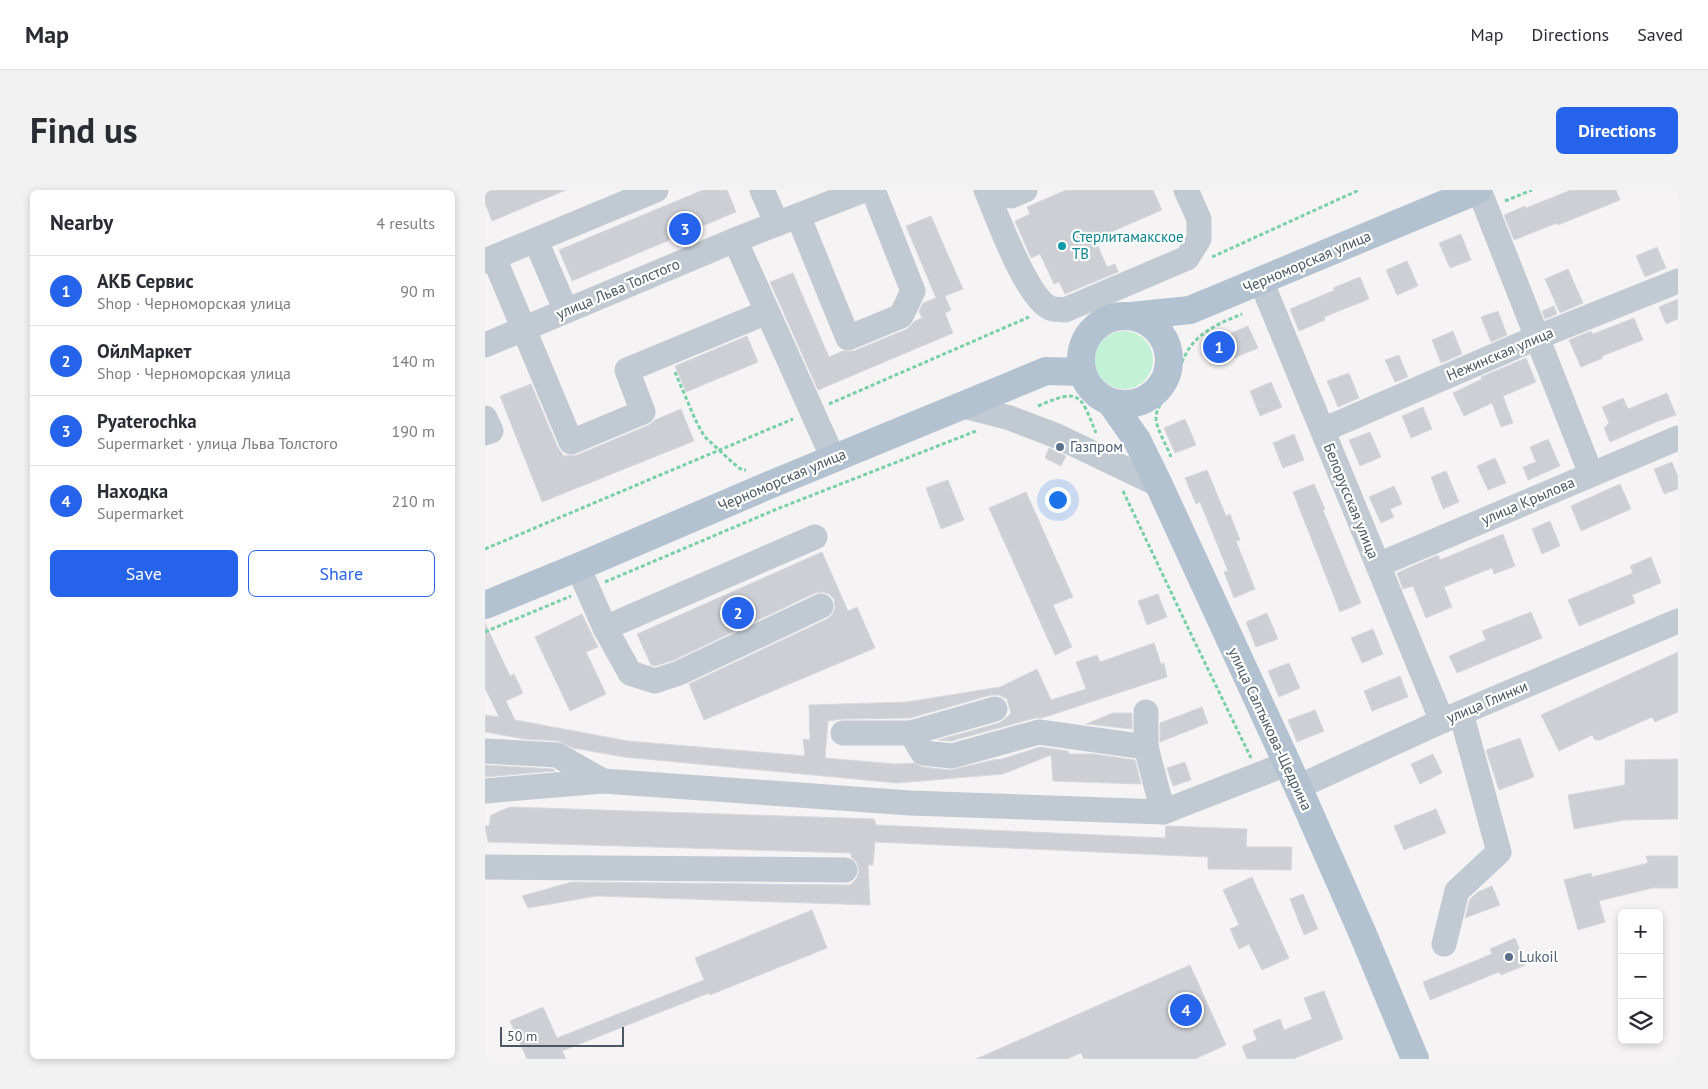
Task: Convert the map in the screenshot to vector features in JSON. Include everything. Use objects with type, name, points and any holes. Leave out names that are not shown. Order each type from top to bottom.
[{"type":"main road","name":"Черноморская улица","points":[[1131,316],[1190,310],[1265,291],[1481,196]]},
{"type":"main road","points":[[1169,353],[1190,310]]},
{"type":"main road","points":[[1046,371],[1092,330],[1103,321],[1117,316],[1131,316],[1145,320],[1156,328],[1165,340],[1169,353],[1169,367],[1165,379],[1158,390],[1147,399],[1136,404],[1123,405],[1098,396],[1088,385],[1082,372],[1080,357],[1084,343],[1092,330]]},
{"type":"main road","name":"Черноморская улица","points":[[485,605],[583,578],[833,458],[1046,371],[1082,372]]},
{"type":"main road","points":[[1137,440],[1147,399]]},
{"type":"main road","name":"улица Салтыкова-Щедрина","points":[[1111,402],[1137,440],[1159,485],[1292,775],[1362,932],[1415,1059]]},
{"type":"street","points":[[656,190],[489,259],[524,329],[571,442],[643,412],[627,370],[767,312]]},
{"type":"street","points":[[762,190],[788,220],[848,338],[901,316],[913,291],[873,190]]},
{"type":"street","name":"улица Льва Толстого","points":[[485,345],[735,240],[864,190]]},
{"type":"street","points":[[986,190],[1023,276],[1034,293],[1050,308],[1065,310],[1187,258],[1199,239],[1199,219],[1186,190]]},
{"type":"street","points":[[1008,190],[1011,196],[1025,190]]},
{"type":"street","points":[[1481,196],[1591,474]]},
{"type":"street","points":[[536,240],[566,311]]},
{"type":"street","points":[[735,240],[833,458]]},
{"type":"street","name":"Нежинская улица","points":[[1323,430],[1538,337],[1678,281]]},
{"type":"street","name":"Белорусская улица","points":[[1265,291],[1378,565],[1452,717],[1499,852],[1457,891],[1444,944]]},
{"type":"street","points":[[963,406],[1011,418],[1057,436],[1159,485]]},
{"type":"street","points":[[485,418],[491,431],[485,434]]},
{"type":"street","name":"улица Крылова","points":[[1378,565],[1678,438]]},
{"type":"street","points":[[605,628],[815,536]]},
{"type":"street","points":[[583,578],[605,628],[630,673],[655,681],[679,673],[821,606]]},
{"type":"street","name":"улица Глинки","points":[[1163,812],[1259,774],[1292,775],[1452,717],[1678,621]]},
{"type":"street","points":[[843,733],[911,733],[995,710]]},
{"type":"street","points":[[485,791],[603,781],[910,803],[1163,812],[1146,747],[1146,712]]},
{"type":"street","points":[[911,733],[923,752],[952,756],[1039,732],[1146,747]]},
{"type":"street","points":[[485,751],[557,755],[603,781]]},
{"type":"street","points":[[485,868],[845,870]]},
{"type":"path","points":[[1187,258],[1197,260],[1208,259],[1359,190]]},
{"type":"path","points":[[1481,196],[1532,190]]},
{"type":"path","points":[[1173,461],[1156,419],[1159,408],[1177,376],[1185,356],[1199,336],[1265,291]]},
{"type":"path","points":[[485,549],[1050,308]]},
{"type":"path","points":[[681,347],[683,357],[675,362],[673,368],[699,428],[704,436],[742,470],[749,471]]},
{"type":"path","points":[[485,632],[583,578],[777,509],[1011,418],[1056,398],[1072,395],[1080,398],[1083,402],[1189,632],[1259,774]]},
{"type":"green space","points":[[1124,331],[1140,336],[1148,344],[1153,360],[1148,376],[1140,384],[1124,389],[1108,384],[1100,376],[1095,360],[1100,344],[1108,336]]},
{"type":"building","points":[[485,190],[566,190],[492,221],[485,203]]},
{"type":"building","points":[[703,190],[727,190],[736,212],[572,281],[559,250]]},
{"type":"building","name":"Стерлитамакское ТВ","points":[[1066,190],[1153,190],[1162,210],[1095,239],[1107,267],[1115,264],[1118,272],[1065,294],[1059,282],[1054,284],[1040,254],[1031,258],[1015,221],[1030,214],[1027,207]]},
{"type":"building","points":[[1571,190],[1616,190],[1620,200],[1558,225],[1557,223],[1514,240],[1504,215]]},
{"type":"building","points":[[931,216],[963,289],[945,296],[951,310],[945,313],[953,333],[818,390],[770,282],[793,273],[829,357],[843,351],[854,351],[907,329],[915,321],[922,318],[919,311],[923,303],[936,298],[906,226]]},
{"type":"building","points":[[1461,234],[1471,260],[1450,268],[1439,243]]},
{"type":"building","points":[[1657,247],[1666,268],[1645,277],[1636,256]]},
{"type":"building","points":[[1407,261],[1418,286],[1397,295],[1386,270]]},
{"type":"building","points":[[1568,269],[1583,303],[1560,313],[1545,279]]},
{"type":"building","points":[[1360,277],[1369,299],[1324,317],[1325,320],[1299,331],[1290,309]]},
{"type":"building","points":[[1678,299],[1678,319],[1666,324],[1659,307]]},
{"type":"building","points":[[1554,306],[1557,314],[1545,319],[1542,311]]},
{"type":"building","points":[[1498,311],[1507,335],[1491,342],[1481,317]]},
{"type":"building","points":[[1634,318],[1643,340],[1602,356],[1603,358],[1581,367],[1569,340],[1591,331],[1593,334]]},
{"type":"building","points":[[1248,326],[1258,348],[1231,359],[1222,337]]},
{"type":"building","points":[[1453,331],[1462,354],[1441,363],[1432,340]]},
{"type":"building","points":[[747,336],[758,362],[686,392],[675,366]]},
{"type":"building","points":[[1399,355],[1408,377],[1395,382],[1385,360]]},
{"type":"building","points":[[1526,358],[1536,382],[1503,396],[1513,423],[1501,427],[1492,403],[1464,416],[1453,393],[1482,379],[1481,377]]},
{"type":"building","points":[[1349,373],[1359,398],[1338,407],[1327,381]]},
{"type":"building","points":[[1271,382],[1282,407],[1260,416],[1250,391]]},
{"type":"building","points":[[531,384],[558,448],[564,456],[577,455],[649,425],[655,420],[681,409],[694,441],[542,502],[500,396]]},
{"type":"building","points":[[1667,393],[1676,415],[1610,442],[1604,428],[1609,423],[1602,407],[1623,398],[1628,409]]},
{"type":"building","points":[[1423,407],[1432,429],[1411,438],[1402,416]]},
{"type":"building","points":[[1185,419],[1196,445],[1175,453],[1164,428]]},
{"type":"building","points":[[1370,432],[1381,457],[1360,466],[1349,440]]},
{"type":"building","points":[[1294,434],[1304,460],[1283,468],[1273,443]]},
{"type":"building","points":[[1548,439],[1560,466],[1528,480],[1523,467],[1536,462],[1530,447]]},
{"type":"building","points":[[1049,448],[1066,456],[1061,466],[1045,458]]},
{"type":"building","points":[[1495,458],[1506,483],[1488,490],[1477,466]]},
{"type":"building","points":[[1672,462],[1678,477],[1678,489],[1664,494],[1654,469]]},
{"type":"building","points":[[1207,470],[1226,516],[1230,514],[1240,540],[1236,541],[1255,589],[1234,598],[1224,572],[1228,571],[1200,502],[1196,504],[1185,478]]},
{"type":"building","points":[[1446,471],[1459,502],[1443,509],[1431,477]]},
{"type":"building","points":[[948,480],[964,520],[941,529],[926,488]]},
{"type":"building","points":[[1314,484],[1361,603],[1340,612],[1293,492]]},
{"type":"building","points":[[1620,484],[1631,509],[1581,531],[1571,506]]},
{"type":"building","points":[[1394,486],[1402,504],[1390,509],[1394,517],[1381,523],[1369,497]]},
{"type":"building","points":[[1026,492],[1073,597],[1053,605],[1072,647],[1055,655],[989,508]]},
{"type":"building","points":[[1550,521],[1560,546],[1542,554],[1532,529]]},
{"type":"building","points":[[1503,534],[1515,566],[1494,574],[1492,568],[1444,587],[1452,607],[1426,618],[1413,586],[1403,589],[1397,573],[1438,555],[1440,560]]},
{"type":"building","points":[[822,552],[848,611],[857,607],[875,648],[704,720],[689,684],[827,619],[832,615],[835,608],[834,599],[829,594],[823,592],[815,593],[674,660],[655,666],[651,665],[637,634]]},
{"type":"building","points":[[1651,557],[1661,583],[1632,595],[1635,603],[1579,626],[1568,600],[1633,573],[1630,566]]},
{"type":"building","points":[[1158,594],[1167,617],[1147,625],[1138,601]]},
{"type":"building","points":[[1531,612],[1542,638],[1457,673],[1449,656],[1486,640],[1482,631]]},
{"type":"building","points":[[1267,613],[1278,639],[1256,647],[1246,622]]},
{"type":"building","points":[[582,614],[598,647],[586,652],[606,694],[570,711],[535,637]]},
{"type":"building","points":[[485,623],[510,676],[514,674],[523,693],[506,701],[515,720],[628,741],[805,756],[803,739],[810,740],[809,705],[907,702],[1000,687],[1037,669],[1051,700],[1086,689],[1076,662],[1097,655],[1100,662],[1154,643],[1161,664],[1164,663],[1167,677],[1042,718],[1035,718],[951,741],[938,740],[999,723],[1005,719],[1011,713],[1007,699],[999,695],[991,695],[910,718],[828,721],[825,758],[895,764],[914,763],[922,767],[951,770],[1002,759],[1040,747],[1068,751],[1069,754],[1094,754],[1135,760],[1141,784],[1053,781],[1051,755],[1003,774],[897,783],[624,757],[573,748],[558,741],[524,739],[485,732],[485,715],[499,717],[485,688]]},
{"type":"building","points":[[1373,629],[1383,654],[1362,663],[1351,638]]},
{"type":"building","points":[[1678,652],[1678,712],[1655,722],[1652,717],[1600,740],[1595,740],[1592,735],[1559,751],[1541,715]]},
{"type":"building","points":[[1289,663],[1300,688],[1279,697],[1268,671]]},
{"type":"building","points":[[1400,676],[1408,697],[1372,711],[1364,691]]},
{"type":"building","points":[[1202,707],[1208,723],[1160,742],[1160,723]]},
{"type":"building","points":[[1315,710],[1324,731],[1297,742],[1288,720]]},
{"type":"building","points":[[1113,713],[1132,713],[1132,729],[1086,724]]},
{"type":"building","points":[[1520,738],[1534,777],[1499,790],[1486,750]]},
{"type":"building","points":[[1433,754],[1442,773],[1420,784],[1411,764]]},
{"type":"building","points":[[1678,759],[1678,819],[1625,820],[1574,829],[1568,795],[1625,785],[1625,760]]},
{"type":"building","points":[[1185,762],[1191,780],[1173,786],[1167,768]]},
{"type":"building","points":[[485,765],[553,769],[555,771],[485,777]]},
{"type":"building","points":[[510,807],[874,819],[876,825],[1165,838],[1166,826],[1247,829],[1246,847],[1292,847],[1291,870],[1208,869],[1208,857],[875,842],[873,865],[868,865],[870,905],[596,896],[528,908],[522,896],[572,882],[850,885],[857,878],[859,870],[857,863],[851,857],[851,853],[488,842],[485,826],[489,826],[491,815]]},
{"type":"building","points":[[1436,809],[1446,833],[1404,850],[1394,826]]},
{"type":"building","points":[[1646,856],[1678,856],[1678,888],[1652,888],[1599,901],[1605,922],[1578,930],[1564,880],[1591,873],[1592,877],[1648,863]]},
{"type":"building","points":[[1252,877],[1289,958],[1262,970],[1249,944],[1239,949],[1230,929],[1239,925],[1223,890]]},
{"type":"building","points":[[1492,886],[1500,905],[1465,918],[1470,899],[1478,892]]},
{"type":"building","points":[[1303,894],[1318,929],[1304,935],[1290,899]]},
{"type":"building","points":[[812,910],[827,948],[562,1051],[566,1059],[527,1059],[510,1021],[543,1007],[557,1038],[704,980],[695,958]]},
{"type":"building","points":[[1515,938],[1526,965],[1501,975],[1499,972],[1430,1000],[1423,982],[1492,954],[1490,949]]},
{"type":"building","points":[[1190,965],[1226,1045],[1195,1059],[1084,1059],[1081,1053],[1067,1059],[976,1059]]},
{"type":"building","points":[[1324,991],[1343,1039],[1293,1059],[1247,1059],[1242,1046],[1257,1040],[1253,1030],[1280,1019],[1284,1030],[1312,1019],[1304,998]]},
{"type":"place","name":"Pyaterochka","points":[[685,229]]},
{"type":"place","name":"Стерлитамакское ТВ","points":[[1062,246]]},
{"type":"place","name":"АКБ Сервис","points":[[1219,347]]},
{"type":"place","name":"Газпром","points":[[1060,447]]},
{"type":"place","name":"ОйлМаркет","points":[[738,613]]},
{"type":"place","name":"Lukoil","points":[[1509,957]]},
{"type":"place","name":"Находка","points":[[1186,1010]]}]
